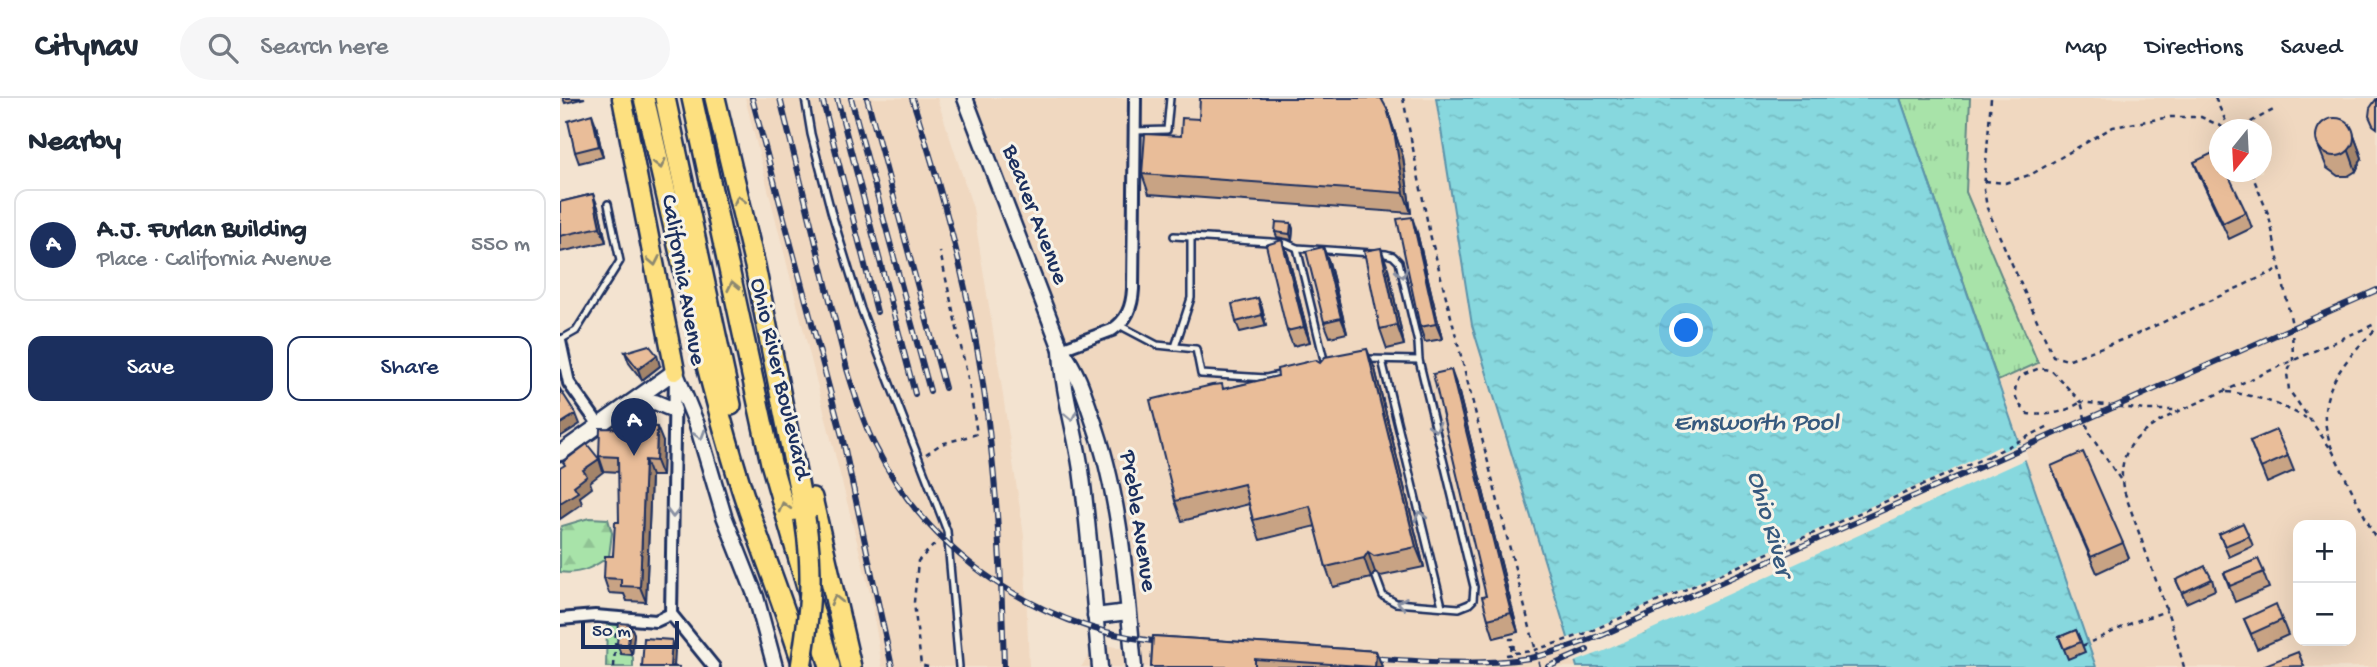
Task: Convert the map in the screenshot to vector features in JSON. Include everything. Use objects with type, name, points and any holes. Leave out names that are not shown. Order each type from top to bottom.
[{"type":"highway","points":[[644,98],[721,415],[758,537],[783,601],[803,667]]},
{"type":"highway","name":"Ohio River Boulevard","points":[[664,98],[744,465],[783,601]]},
{"type":"highway","name":"Ohio River Boulevard","points":[[692,98],[771,463],[830,667]]},
{"type":"highway","points":[[715,98],[755,267],[811,556],[811,587],[803,667]]},
{"type":"highway","points":[[755,267],[792,398],[851,667]]},
{"type":"main road","name":"California Avenue","points":[[622,98],[675,371]]},
{"type":"street","name":"Beaver Avenue","points":[[965,98],[1061,349]]},
{"type":"street","points":[[1061,349],[1119,325],[1133,300],[1135,98]]},
{"type":"street","points":[[560,341],[569,383],[599,425]]},
{"type":"street","name":"Preble Avenue","points":[[1061,349],[1076,370],[1101,441],[1115,493],[1134,667]]},
{"type":"street","name":"Preble Avenue","points":[[1061,349],[1061,377],[1081,471],[1100,667]]},
{"type":"street","points":[[560,453],[675,371],[697,425],[724,516],[755,597],[775,667]]},
{"type":"street","name":"California Avenue","points":[[671,614],[675,371]]},
{"type":"street","points":[[626,406],[654,402],[674,410]]},
{"type":"street","points":[[1095,616],[1128,612]]},
{"type":"street","points":[[560,620],[595,616],[656,621],[671,614],[714,667]]},
{"type":"lane","points":[[806,98],[811,134],[831,211],[861,309],[947,531],[959,667]]},
{"type":"lane","points":[[1135,131],[1167,130],[1170,98]]},
{"type":"lane","points":[[560,341],[576,331],[620,261],[608,204]]},
{"type":"lane","points":[[1174,236],[1286,243],[1297,248],[1386,254],[1397,258],[1403,274],[1418,343],[1419,360],[1474,587],[1472,600],[1459,608],[1391,602],[1380,592],[1376,577]]},
{"type":"lane","points":[[1175,347],[1191,298],[1191,237]]},
{"type":"lane","points":[[1297,248],[1324,367]]},
{"type":"lane","points":[[1119,325],[1157,345],[1196,349],[1201,374],[1266,378],[1289,373]]},
{"type":"lane","points":[[1357,359],[1419,360]]},
{"type":"lane","points":[[1382,360],[1442,606]]},
{"type":"lane","points":[[1312,367],[1324,367],[1336,361]]},
{"type":"path","points":[[1403,98],[1429,230],[1540,667]]},
{"type":"path","points":[[1991,98],[1985,181],[1987,208],[2053,356],[2067,360],[2135,335],[2281,268]]},
{"type":"path","points":[[2215,98],[2224,119]]},
{"type":"path","points":[[2256,119],[2277,108]]},
{"type":"path","points":[[1985,181],[2005,183],[2032,174],[2113,127],[2170,117],[2201,117],[2209,121]]},
{"type":"path","points":[[2254,182],[2269,216],[2292,325],[2293,361],[2287,373],[2288,390],[2333,452],[2377,541]]},
{"type":"path","points":[[920,464],[927,452],[941,444],[977,434],[969,383],[940,252]]},
{"type":"path","points":[[2122,483],[2123,461],[2132,442],[2147,428],[2224,391],[2377,325]]},
{"type":"path","points":[[2333,452],[2326,428],[2325,409],[2328,399],[2346,362],[2377,325]]},
{"type":"path","points":[[2183,410],[2145,410],[2081,402],[2048,416],[2028,414],[2016,402],[2013,392],[2020,376],[2040,368],[2052,371],[2081,402],[2090,433],[2122,483],[2184,667]]},
{"type":"path","points":[[2224,391],[2279,403],[2309,419]]},
{"type":"path","points":[[1506,655],[1512,654],[1510,639],[1513,639],[1514,653],[1532,651],[1584,634],[1989,456],[2049,426]]},
{"type":"path","points":[[928,667],[921,666],[914,602],[918,561],[947,531]]},
{"type":"path","points":[[2082,646],[2136,621],[2167,611]]},
{"type":"path","points":[[614,667],[616,618]]},
{"type":"shaded area","points":[[745,98],[937,98],[973,208],[998,362],[1024,536],[1029,667],[882,667],[871,597]]},
{"type":"shaded area","points":[[965,98],[1436,98],[1472,325],[1577,667],[1081,667],[1098,643],[1132,651],[1115,493]]},
{"type":"shaded area","points":[[1970,98],[2377,98],[2377,667],[2096,667],[1998,381],[2038,363],[1966,192]]},
{"type":"green space","points":[[1900,98],[1970,98],[1966,192],[2038,363],[1998,381]]},
{"type":"green space","points":[[589,518],[608,519],[612,533],[609,556],[586,570],[560,572],[562,526]]},
{"type":"green space","points":[[607,624],[620,625],[633,658],[633,667],[606,667]]},
{"type":"water","name":"Emsworth Pool","points":[[1436,98],[1900,98],[2096,667],[1577,667],[1472,325]]},
{"type":"pier","points":[[2023,442],[2028,458],[1604,651],[1572,663],[1565,639],[1944,474],[2000,446],[2003,451]]},
{"type":"building","points":[[1200,98],[1381,98],[1395,137],[1404,193],[1142,174],[1145,134],[1181,136],[1182,118],[1199,119]]},
{"type":"building","points":[[2377,98],[2377,128],[2369,116],[2370,108]]},
{"type":"building","points":[[592,114],[599,146],[575,152],[568,121]]},
{"type":"building","points":[[2335,118],[2348,124],[2354,137],[2348,150],[2335,156],[2322,150],[2316,137],[2322,124]]},
{"type":"building","points":[[2209,155],[2209,182],[2232,182],[2246,212],[2223,223],[2194,162]]},
{"type":"building","points":[[593,194],[600,227],[560,236],[560,202]]},
{"type":"building","points":[[1412,217],[1436,324],[1420,327],[1397,219]]},
{"type":"building","points":[[1276,222],[1291,223],[1290,234],[1275,232]]},
{"type":"building","points":[[1282,240],[1304,327],[1287,331],[1266,245]]},
{"type":"building","points":[[1323,247],[1341,318],[1324,322],[1306,251]]},
{"type":"building","points":[[1381,248],[1397,325],[1380,329],[1364,251]]},
{"type":"building","points":[[1258,298],[1262,315],[1236,322],[1232,304]]},
{"type":"building","points":[[649,345],[657,355],[638,369],[625,352]]},
{"type":"building","points":[[1367,349],[1416,547],[1374,556],[1368,552],[1364,558],[1326,567],[1310,506],[1253,520],[1244,484],[1175,501],[1150,400],[1212,385],[1222,384],[1223,389],[1278,376],[1277,369],[1315,360],[1320,363],[1325,357]]},
{"type":"building","points":[[1451,370],[1511,613],[1488,619],[1482,597],[1486,596],[1433,374]]},
{"type":"building","points":[[560,389],[576,414],[560,424]]},
{"type":"building","points":[[643,426],[657,427],[656,461],[645,460],[640,587],[621,586],[621,579],[604,578],[605,556],[613,556],[615,522],[619,522],[618,457],[599,456],[600,428],[643,429]]},
{"type":"building","points":[[2276,430],[2288,456],[2261,468],[2250,441]]},
{"type":"building","points":[[587,444],[599,459],[583,470],[587,476],[574,486],[578,492],[560,503],[560,468],[565,465],[563,462]]},
{"type":"building","points":[[2083,452],[2123,543],[2091,557],[2051,466]]},
{"type":"building","points":[[2243,523],[2249,536],[2225,546],[2219,534]]},
{"type":"building","points":[[2258,559],[2264,572],[2230,586],[2224,573]]},
{"type":"building","points":[[2205,566],[2212,579],[2182,593],[2176,580]]},
{"type":"building","points":[[2276,604],[2282,620],[2251,634],[2244,619]]},
{"type":"building","points":[[619,623],[630,624],[628,645],[617,644]]},
{"type":"building","points":[[2076,630],[2081,642],[2064,649],[2059,637]]},
{"type":"building","points":[[1153,636],[1376,651],[1375,667],[1255,659],[1255,667],[1151,667]]},
{"type":"building","points":[[644,638],[672,640],[670,666],[680,667],[642,667]]},
{"type":"building","points":[[2298,652],[2304,666],[2265,665]]},
{"type":"railway","points":[[752,98],[842,436],[892,667]]},
{"type":"railway","points":[[780,98],[847,369],[870,435],[898,485],[927,522],[960,555],[998,583],[1038,606],[1081,624],[1126,637],[1173,643]]},
{"type":"railway","points":[[822,98],[877,312]]},
{"type":"railway","points":[[837,98],[915,394]]},
{"type":"railway","points":[[851,98],[930,391]]},
{"type":"railway","points":[[867,98],[945,388]]},
{"type":"railway","points":[[912,98],[949,224],[978,352],[996,496],[1004,667]]},
{"type":"railway","points":[[1600,636],[2377,290]]},
{"type":"railway","points":[[1358,657],[1444,662],[1509,661],[1550,653],[1607,633]]},
{"type":"railway","points":[[1548,667],[1587,650]]},
{"type":"place","name":"A.J. Furlan Building","points":[[634,456]]},
{"type":"water label","name":"Ohio River","points":[[1768,524]]}]
